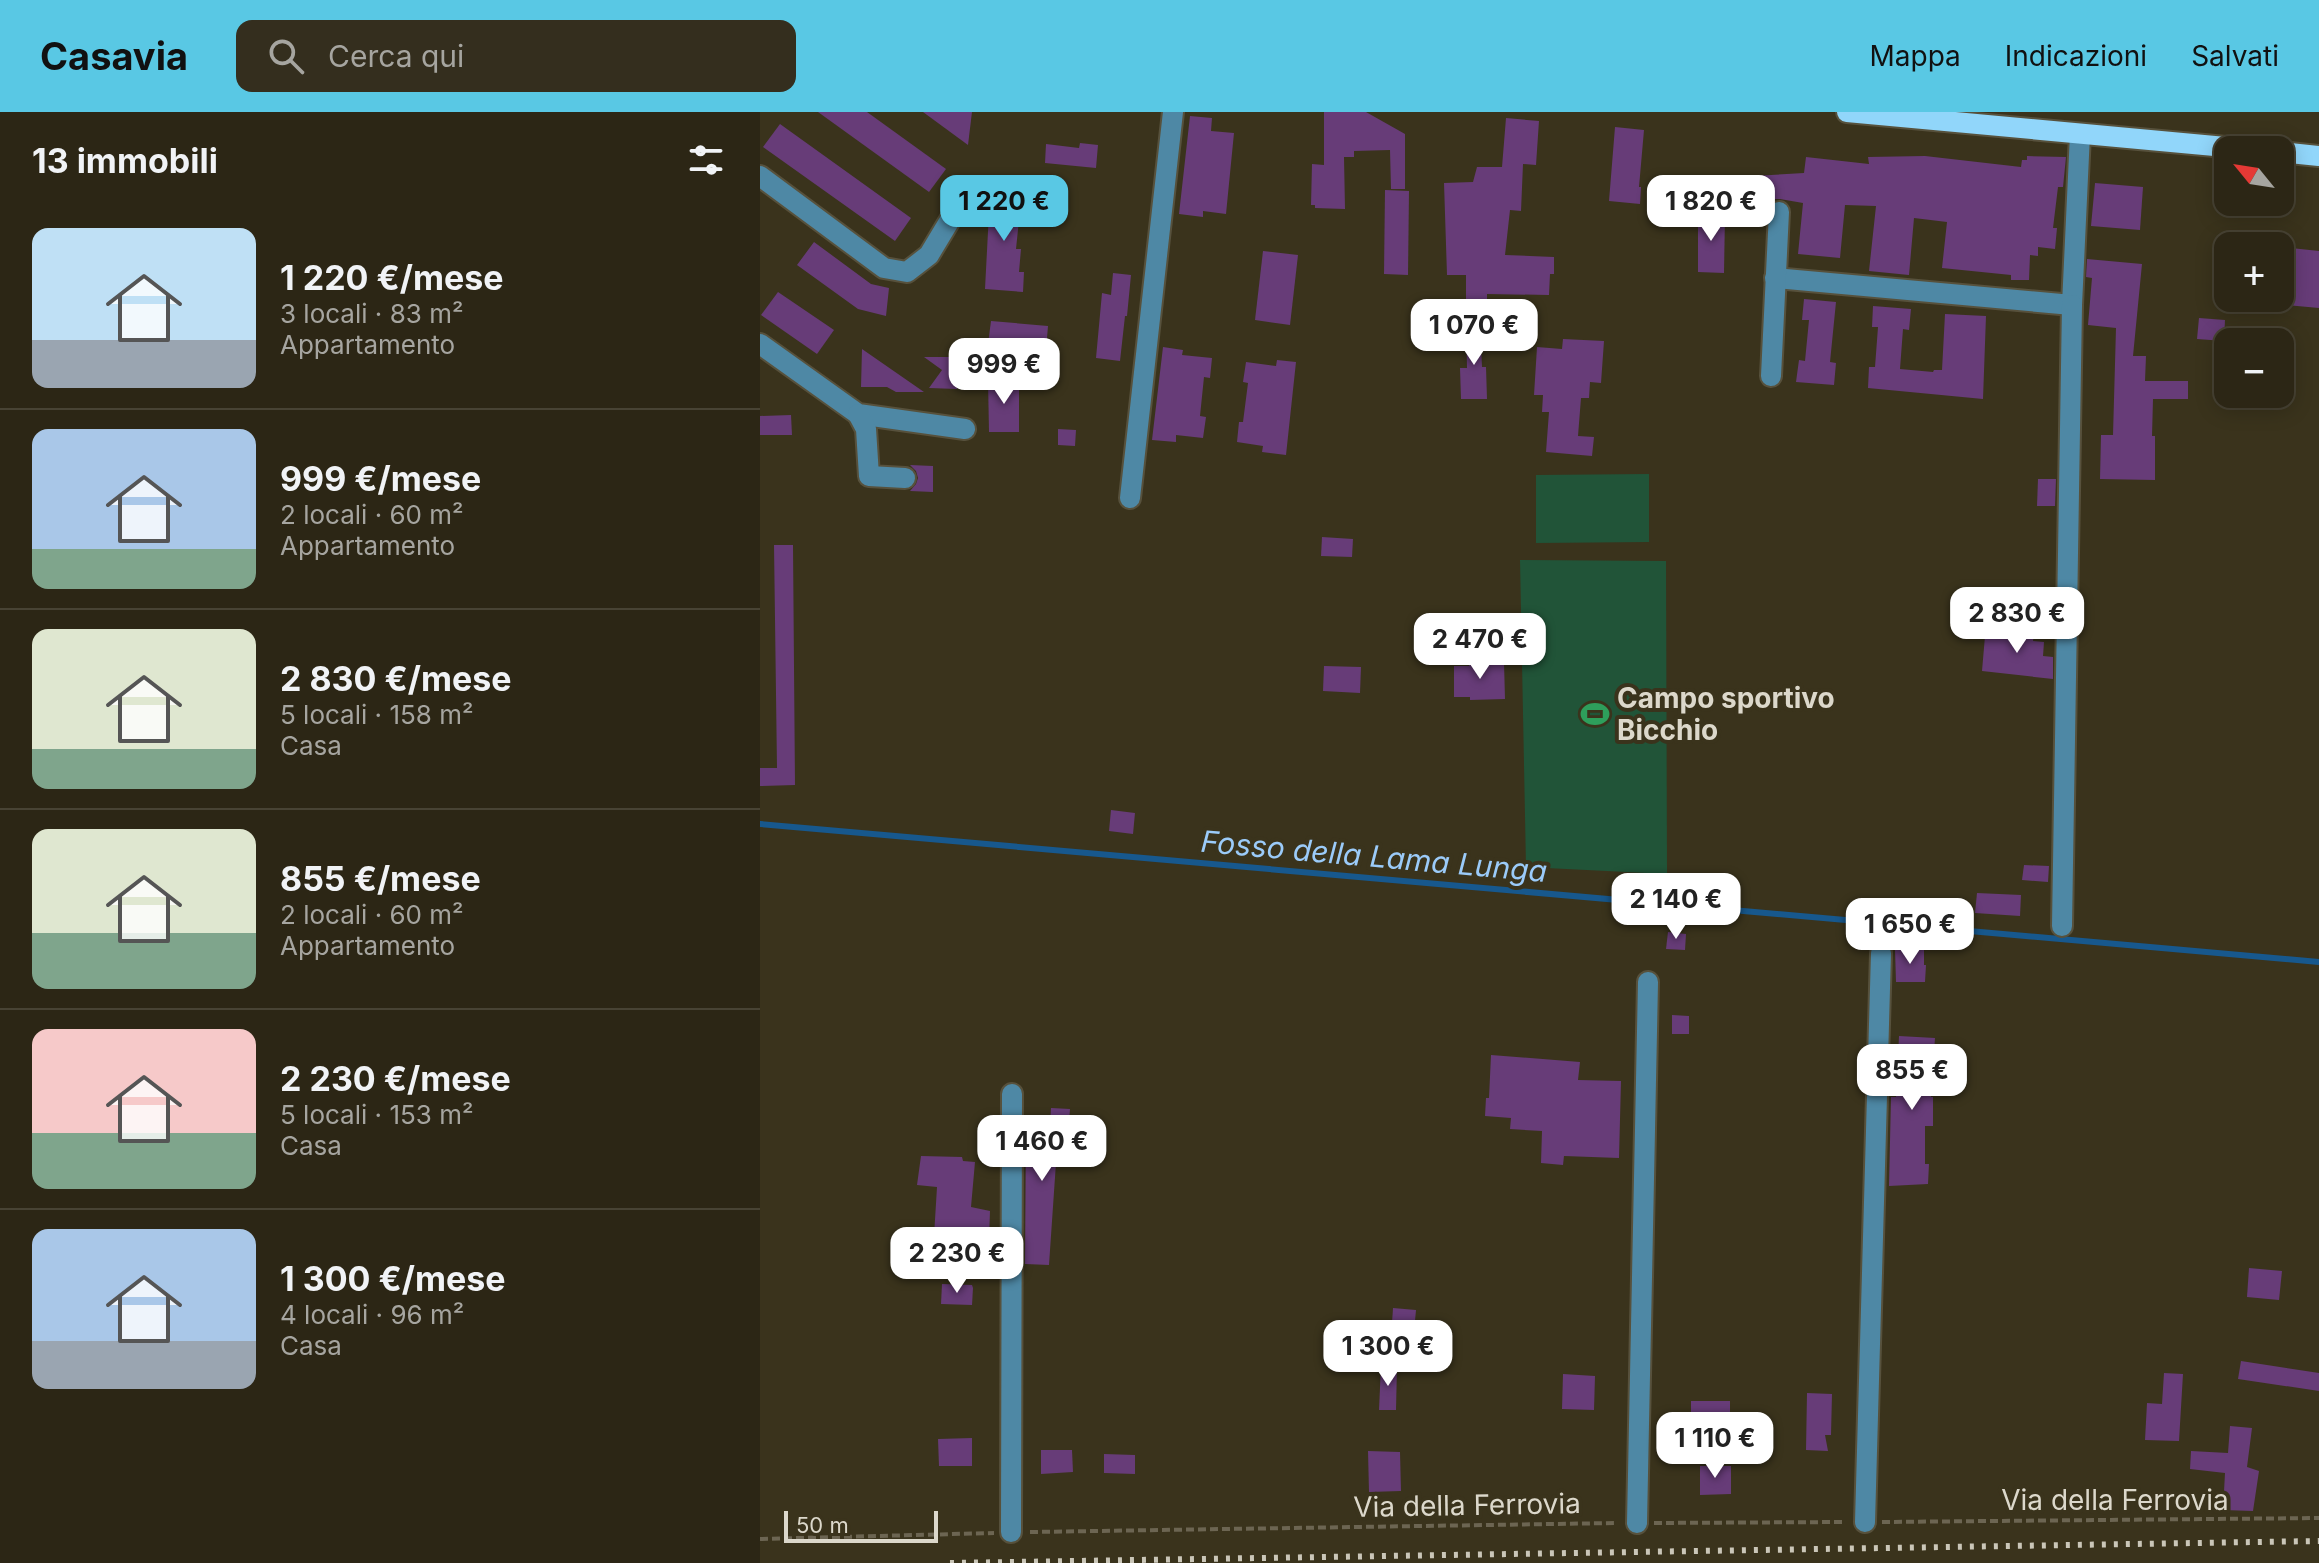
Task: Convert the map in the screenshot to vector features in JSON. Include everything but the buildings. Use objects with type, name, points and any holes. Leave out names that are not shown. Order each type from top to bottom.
[{"type":"main road","points":[[1847,112],[2214,146]]},
{"type":"main road","points":[[2294,153],[2319,156]]},
{"type":"street","points":[[1130,498],[1173,112]]},
{"type":"street","points":[[2062,926],[2072,305],[2080,134]]},
{"type":"street","points":[[760,176],[884,268],[907,272],[929,255],[962,200]]},
{"type":"street","points":[[1771,376],[1779,212]]},
{"type":"street","points":[[1775,278],[2072,305]]},
{"type":"street","points":[[760,344],[858,414],[866,429],[869,476],[905,478]]},
{"type":"street","points":[[858,414],[965,429]]},
{"type":"street","points":[[1865,1522],[1881,953]]},
{"type":"street","points":[[1637,1523],[1648,982]]},
{"type":"street","points":[[1011,1532],[1012,1094]]},
{"type":"path","name":"Via della Ferrovia","points":[[760,1539],[1011,1532],[1637,1523],[2319,1518]]},
{"type":"green space","points":[[1649,474],[1649,542],[1536,543],[1536,475]]},
{"type":"green space","name":"Campo sportivo Bicchio","points":[[1520,560],[1666,561],[1667,874],[1526,867]]},
{"type":"waterway","name":"Fosso della Lama Lunga","points":[[760,824],[2319,962]]},
{"type":"railway","points":[[950,1563],[2319,1541]]},
{"type":"place","name":"Campo sportivo Bicchio","points":[[1595,714]]}]
